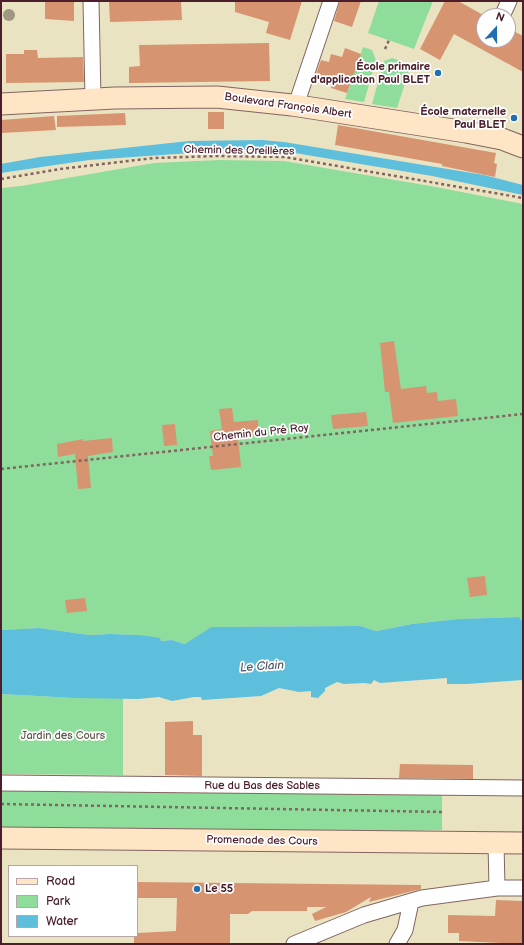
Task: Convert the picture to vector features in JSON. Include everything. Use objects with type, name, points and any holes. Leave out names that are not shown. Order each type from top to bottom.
[{"type":"main road","name":"Boulevard François Albert","points":[[1,104],[93,99],[217,96],[296,106],[502,138],[523,147]]},
{"type":"main road","name":"Promenade des Cours","points":[[1,838],[523,843]]},
{"type":"street","points":[[91,1],[93,99]]},
{"type":"street","points":[[296,106],[331,1]]},
{"type":"street","name":"Rue du Bas des Sables","points":[[1,783],[523,788]]},
{"type":"street","points":[[496,843],[497,888]]},
{"type":"street","points":[[294,944],[364,915],[422,898],[497,888],[523,888]]},
{"type":"street","points":[[397,944],[405,930],[411,902]]},
{"type":"path","points":[[385,49],[390,38]]},
{"type":"path","name":"Chemin des Oreillères","points":[[1,179],[60,169],[154,158],[217,156],[285,157],[523,198]]},
{"type":"path","name":"Chemin du Pré Roy","points":[[1,469],[523,414]]},
{"type":"path","points":[[1,804],[443,812]]},
{"type":"green space","points":[[379,1],[433,1],[414,49],[368,33]]},
{"type":"green space","points":[[363,47],[372,50],[376,60],[364,102],[345,99]]},
{"type":"green space","points":[[392,58],[411,65],[397,108],[372,104],[384,61]]},
{"type":"green space","points":[[219,160],[284,161],[436,187],[523,204],[523,623],[518,617],[458,619],[412,624],[376,631],[360,626],[211,627],[186,644],[172,640],[161,641],[140,635],[89,635],[40,628],[1,630],[1,188],[21,186],[154,163]]},
{"type":"green space","name":"Jardin des Cours","points":[[1,694],[74,698],[123,698],[123,775],[1,774]]},
{"type":"green space","points":[[1,788],[442,793],[442,830],[405,831],[1,827]]},
{"type":"water","points":[[262,140],[284,142],[484,175],[523,185],[523,195],[432,176],[283,151],[223,149],[205,152],[89,160],[1,173],[1,164],[40,157],[189,141]]},
{"type":"water","name":"Le Clain","points":[[519,617],[523,623],[523,680],[466,684],[447,684],[447,678],[380,683],[374,680],[371,684],[344,684],[337,682],[325,688],[325,691],[318,698],[311,697],[311,691],[299,692],[279,688],[261,696],[202,700],[201,697],[194,697],[172,701],[159,697],[138,699],[74,698],[1,694],[1,630],[40,628],[89,635],[140,635],[160,638],[161,641],[172,640],[185,644],[211,627],[360,626],[376,631],[412,624],[458,619]]},
{"type":"building","points":[[45,1],[74,1],[74,21],[45,19]]},
{"type":"building","points":[[181,1],[182,20],[110,22],[109,2]]},
{"type":"building","points":[[235,1],[302,1],[290,40],[266,33],[269,22],[235,12]]},
{"type":"building","points":[[340,1],[361,1],[352,27],[334,21]]},
{"type":"building","points":[[445,1],[458,1],[476,11],[476,46],[454,34],[440,60],[420,49]]},
{"type":"building","points":[[516,32],[523,36],[523,72],[479,48],[516,48]]},
{"type":"building","points":[[269,43],[270,81],[129,83],[129,67],[140,66],[139,45]]},
{"type":"building","points":[[345,48],[361,54],[347,93],[331,88],[332,83],[315,77],[321,60],[329,62],[331,54],[342,57]]},
{"type":"building","points":[[24,50],[37,50],[38,58],[83,57],[84,82],[6,83],[6,54],[24,54]]},
{"type":"building","points":[[208,112],[224,112],[224,129],[208,129]]},
{"type":"building","points":[[125,113],[126,125],[57,127],[57,116]]},
{"type":"building","points":[[54,116],[56,130],[1,133],[1,120]]},
{"type":"building","points":[[338,125],[496,153],[494,163],[497,164],[495,177],[442,166],[442,164],[335,145]]},
{"type":"building","points":[[394,341],[401,389],[426,386],[427,393],[437,392],[438,401],[456,399],[458,416],[393,423],[389,392],[385,392],[380,343]]},
{"type":"building","points":[[232,408],[234,422],[258,420],[259,435],[238,438],[241,467],[211,470],[209,456],[213,456],[210,431],[222,429],[219,409]]},
{"type":"building","points":[[366,412],[368,426],[333,429],[331,415]]},
{"type":"building","points":[[175,424],[177,445],[164,446],[162,425]]},
{"type":"building","points":[[112,438],[113,452],[88,456],[91,488],[78,489],[75,454],[58,457],[57,444],[83,439],[83,441]]},
{"type":"building","points":[[485,576],[487,595],[470,597],[467,578]]},
{"type":"building","points":[[85,598],[87,611],[67,613],[65,600]]},
{"type":"building","points":[[193,721],[193,735],[202,735],[202,776],[165,775],[165,722]]},
{"type":"building","points":[[400,764],[473,765],[473,779],[399,778]]},
{"type":"building","points":[[138,882],[421,885],[421,889],[369,902],[371,897],[346,912],[315,921],[312,914],[326,907],[307,907],[307,911],[252,911],[248,914],[230,914],[230,944],[134,944],[134,937],[138,937],[138,933],[176,931],[177,898],[138,898]]},
{"type":"building","points":[[496,900],[523,901],[523,944],[459,941],[459,933],[448,933],[448,915],[495,916]]},
{"type":"place","name":"École primaire d'application Paul BLET","points":[[438,73]]},
{"type":"place","name":"École maternelle Paul BLET","points":[[514,118]]},
{"type":"place","name":"Le 55","points":[[197,889]]}]
